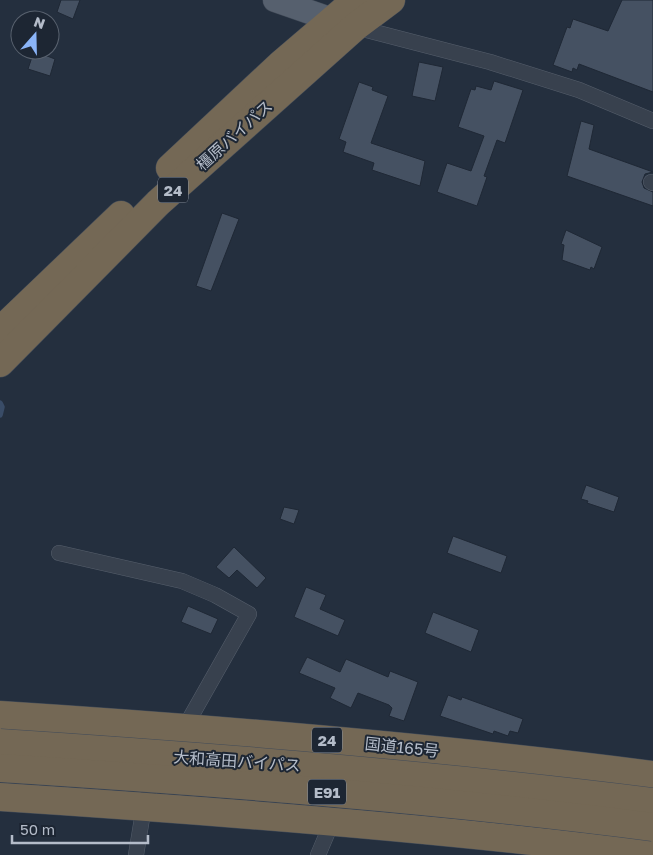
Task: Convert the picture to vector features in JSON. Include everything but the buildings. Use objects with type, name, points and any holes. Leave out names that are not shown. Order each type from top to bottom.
[{"type":"highway","name":"橿原バイパス","points":[[0,363],[158,203],[344,24],[356,0]]},
{"type":"highway","name":"橿原バイパス","points":[[0,330],[280,65],[344,24],[391,0]]},
{"type":"highway","name":"国道165号","points":[[0,715],[179,727],[372,744],[653,774]]},
{"type":"highway","name":"大和高田バイパス","points":[[0,743],[334,768],[464,780],[653,802]]},
{"type":"highway","name":"大和高田バイパス","points":[[0,768],[355,795],[653,827]]},
{"type":"highway","points":[[0,797],[144,806],[336,823],[573,850],[653,855]]},
{"type":"main road","points":[[275,0],[344,24]]},
{"type":"street","points":[[344,24],[499,65],[579,90],[653,121]]},
{"type":"street","points":[[59,553],[182,581],[215,595],[250,614],[179,727],[144,806],[136,855]]},
{"type":"street","points":[[318,855],[336,823],[372,744]]},
{"type":"street","points":[[573,850],[587,766]]},
{"type":"waterway","points":[[0,403],[2,407],[0,415]]}]
